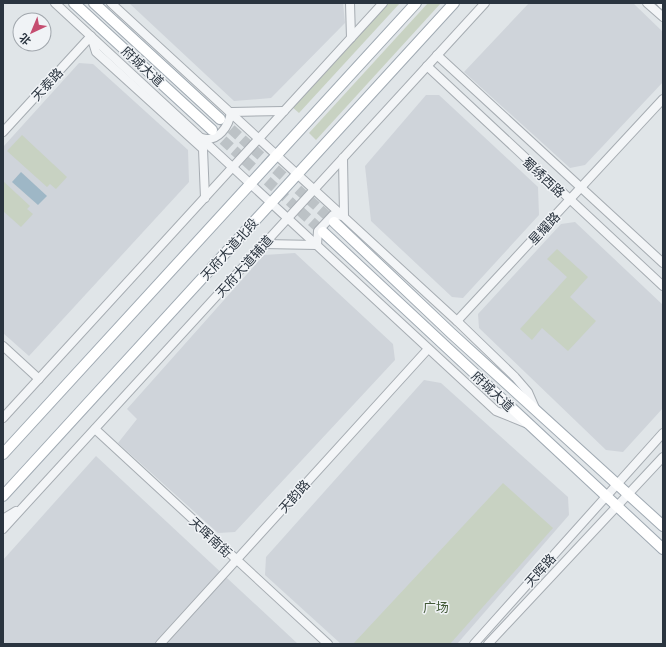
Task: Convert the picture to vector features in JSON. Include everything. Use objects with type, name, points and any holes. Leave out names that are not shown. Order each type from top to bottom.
[{"type":"main road","name":"府城大道","points":[[74,3],[212,130]]},
{"type":"main road","name":"府城大道","points":[[94,3],[220,119]]},
{"type":"main road","points":[[3,454],[416,3]]},
{"type":"main road","name":"天府大道北段","points":[[3,496],[454,3]]},
{"type":"main road","name":"府城大道","points":[[334,222],[451,333],[663,526]]},
{"type":"main road","name":"府城大道","points":[[323,232],[663,549]]},
{"type":"street","points":[[55,3],[272,202],[496,411],[529,425]]},
{"type":"street","points":[[111,3],[260,138],[515,377],[528,392],[535,409]]},
{"type":"street","points":[[350,3],[351,38]]},
{"type":"street","points":[[3,418],[383,3]]},
{"type":"street","name":"天府大道辅道","points":[[3,529],[485,3]]},
{"type":"street","points":[[647,3],[663,17]]},
{"type":"street","points":[[91,36],[96,52],[203,149],[205,198]]},
{"type":"street","name":"天泰路","points":[[3,132],[91,36]]},
{"type":"street","name":"蜀绣西路","points":[[437,55],[663,263]]},
{"type":"street","name":"蜀绣西路","points":[[427,66],[570,201],[663,286]]},
{"type":"street","name":"星耀路","points":[[456,321],[570,201],[663,99]]},
{"type":"street","points":[[201,138],[209,140],[215,139],[230,122],[231,112]]},
{"type":"street","points":[[231,112],[284,112]]},
{"type":"street","points":[[343,158],[344,216]]},
{"type":"street","points":[[317,245],[318,231],[328,220],[334,215],[344,216]]},
{"type":"street","points":[[264,244],[317,245]]},
{"type":"street","points":[[3,346],[39,379]]},
{"type":"street","name":"天韵路","points":[[160,644],[428,349]]},
{"type":"street","name":"天晖南街","points":[[95,429],[236,561],[328,644]]},
{"type":"street","name":"天晖路","points":[[474,644],[663,433]]},
{"type":"street","name":"天晖路","points":[[488,644],[663,457]]},
{"type":"street","points":[[3,519],[23,507]]},
{"type":"shaded area","points":[[129,3],[343,3],[345,23],[271,98],[234,101]]},
{"type":"shaded area","points":[[529,3],[633,3],[663,32],[663,82],[585,165],[570,168],[464,72]]},
{"type":"shaded area","points":[[79,63],[93,64],[188,150],[189,182],[29,356],[3,333],[3,147]]},
{"type":"shaded area","points":[[426,95],[439,95],[538,187],[539,215],[463,298],[452,297],[371,221],[365,166]]},
{"type":"shaded area","points":[[575,222],[663,305],[663,408],[623,452],[606,450],[479,328],[478,314],[561,224]]},
{"type":"shaded area","points":[[295,253],[393,344],[395,360],[235,532],[218,533],[118,443],[137,419],[127,409],[264,255]]},
{"type":"shaded area","points":[[424,380],[441,383],[568,497],[569,515],[457,644],[341,644],[265,575],[266,557]]},
{"type":"shaded area","points":[[96,456],[298,644],[3,644],[3,560]]},
{"type":"green space","points":[[385,3],[400,3],[299,113],[291,106]]},
{"type":"green space","points":[[428,3],[441,3],[316,140],[309,133]]},
{"type":"green space","points":[[22,135],[67,177],[56,189],[50,184],[47,187],[7,151]]},
{"type":"green space","points":[[3,181],[30,206],[27,209],[33,214],[21,227],[3,211]]},
{"type":"green space","points":[[557,249],[588,277],[570,297],[596,321],[568,351],[542,328],[532,340],[520,329],[567,277],[547,259]]},
{"type":"green space","name":"广场","points":[[503,483],[553,528],[450,644],[353,644]]},
{"type":"water","points":[[21,172],[47,196],[38,205],[12,182]]},
{"type":"tunnel","points":[[220,119],[334,222]]},
{"type":"tunnel","points":[[212,130],[323,232]]}]
